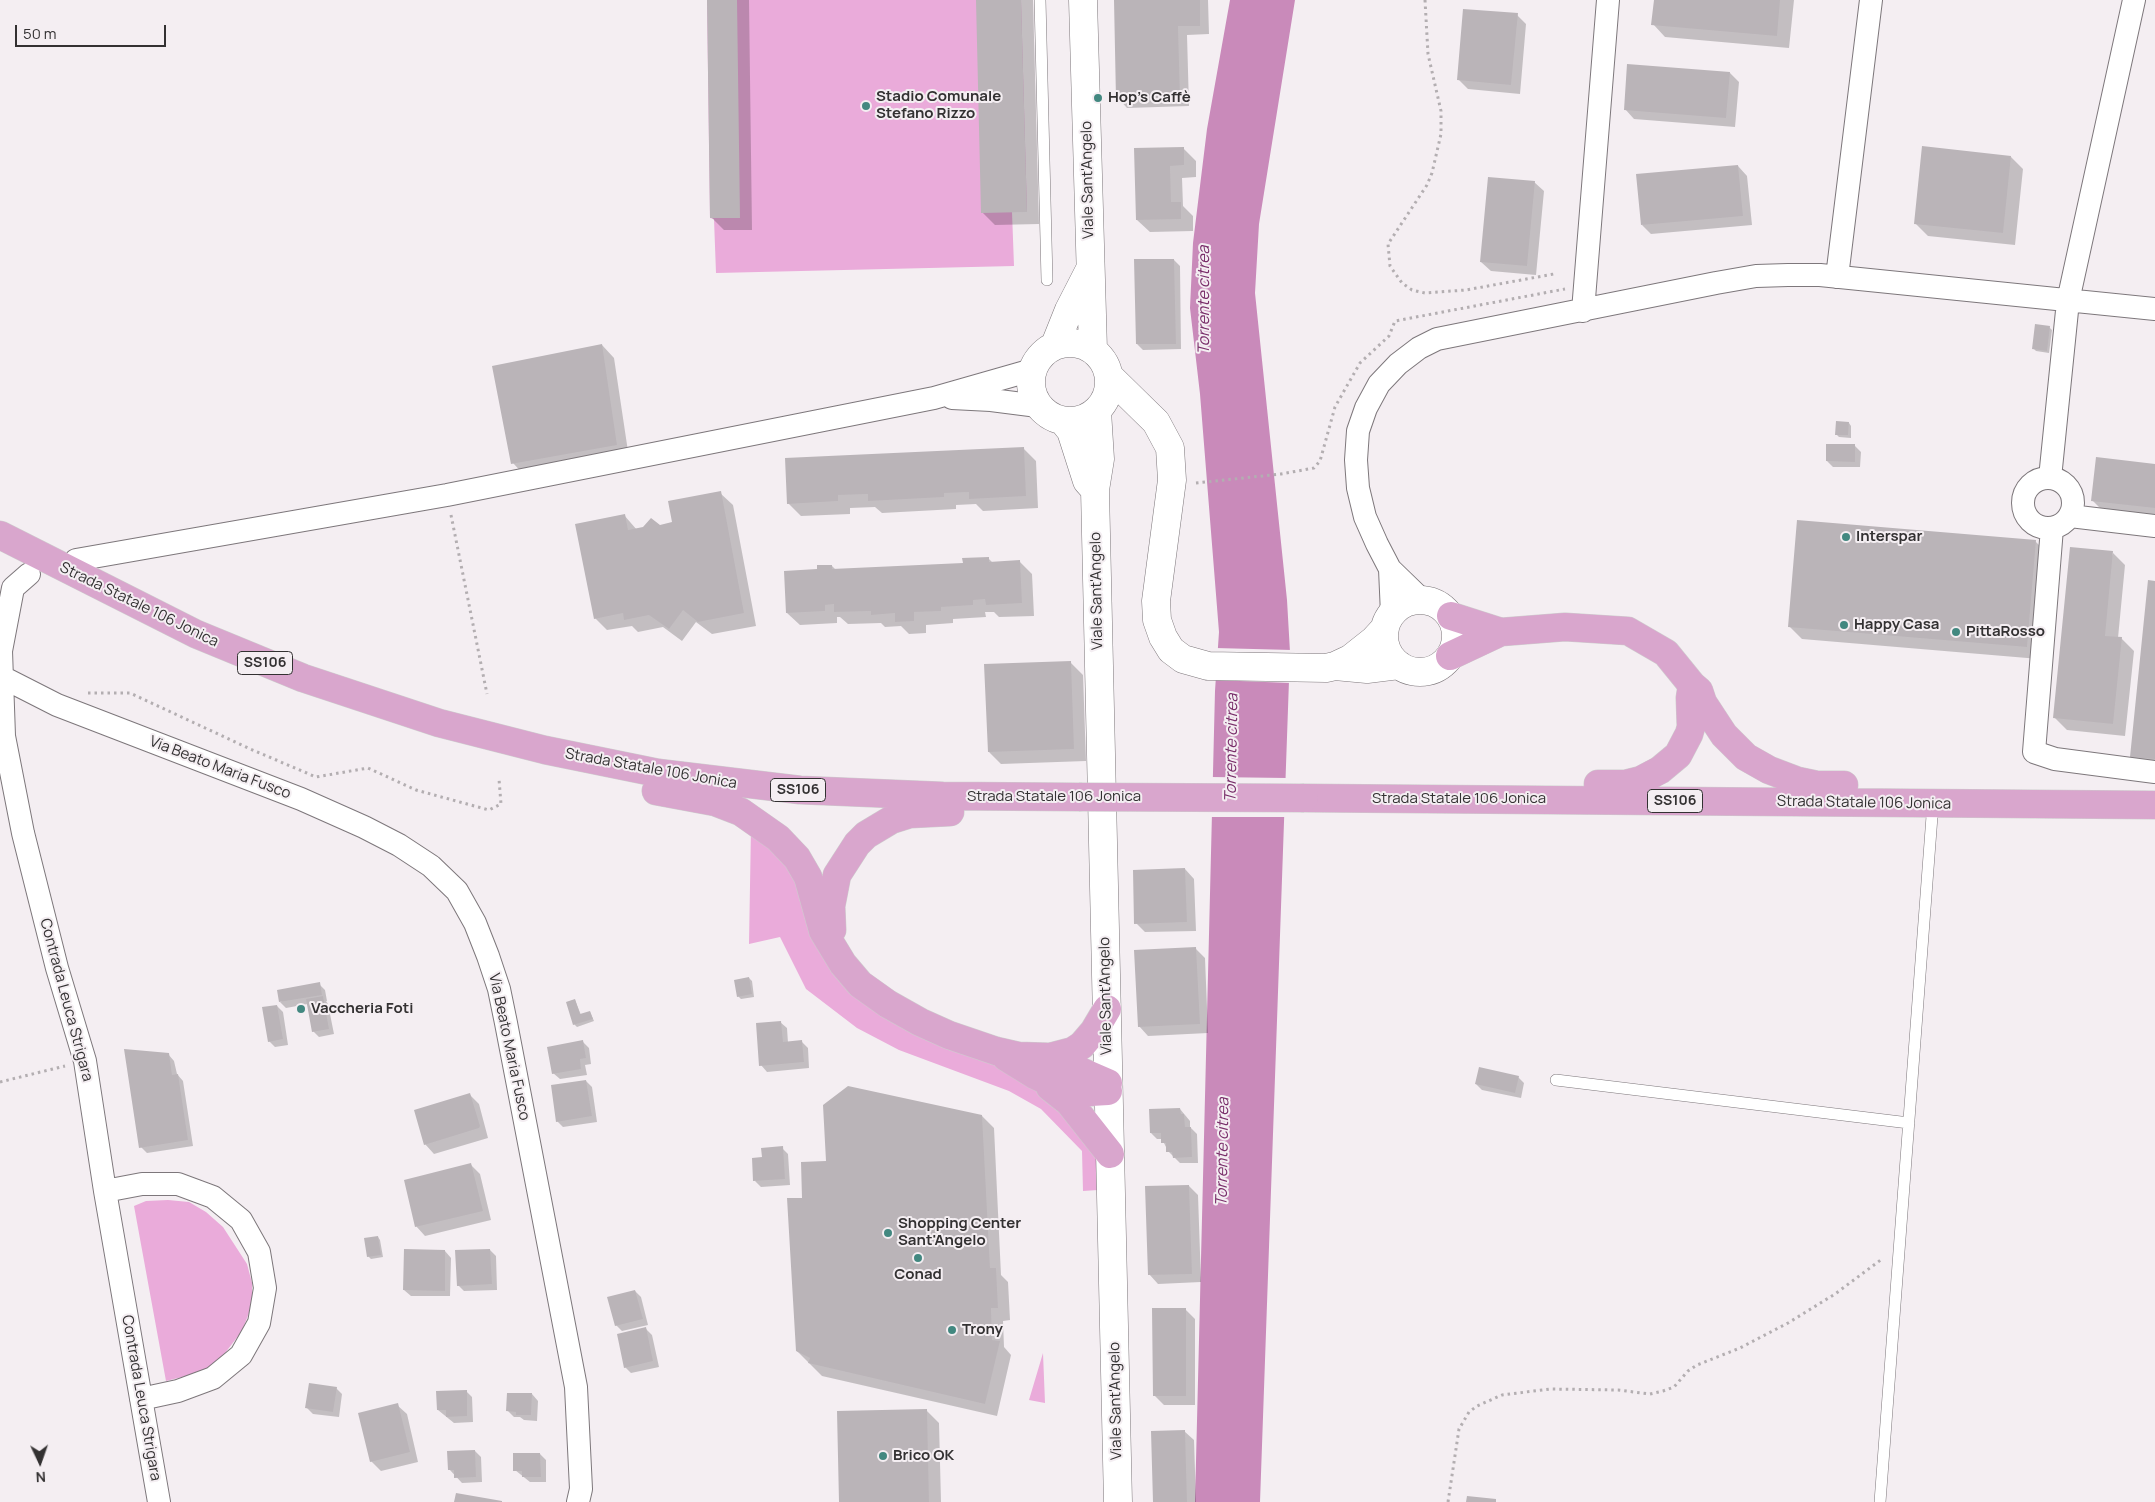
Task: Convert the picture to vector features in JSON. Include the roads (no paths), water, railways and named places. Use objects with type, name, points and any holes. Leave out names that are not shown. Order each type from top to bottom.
[{"type":"main road","name":"Viale Sant'Angelo","points":[[1084,0],[1090,270],[1094,350]]},
{"type":"main road","name":"Viale Sant'Angelo","points":[[1055,345],[1090,270]]},
{"type":"main road","points":[[1109,376],[1106,398],[1098,409],[1087,418],[1075,422],[1053,418],[1038,406],[1032,395],[1030,382],[1032,370],[1037,359],[1055,345],[1068,342],[1082,344],[1094,350],[1101,358],[1109,376],[1156,422],[1164,435],[1172,462],[1172,480],[1157,588],[1157,620],[1163,637],[1171,650],[1183,659],[1208,666],[1302,668],[1335,666],[1367,669],[1399,665]]},
{"type":"main road","name":"Viale Sant'Angelo","points":[[1098,409],[1100,459],[1095,490],[1118,1502]]},
{"type":"main road","points":[[1098,409],[1156,422]]},
{"type":"main road","name":"Viale Sant'Angelo","points":[[1063,421],[1071,431],[1087,481],[1095,490]]},
{"type":"main road","name":"Strada Statale 106 Jonica","points":[[0,535],[196,634],[303,678],[439,723],[545,750],[658,773],[782,788],[884,794],[2155,805]]},
{"type":"main road","points":[[1335,666],[1362,650],[1400,606],[1411,601],[1434,602],[1451,616],[1455,626],[1455,647],[1450,656],[1432,670],[1409,670],[1399,665],[1387,648],[1389,621]]},
{"type":"main road","points":[[1451,616],[1501,632]]},
{"type":"main road","points":[[1450,656],[1501,632],[1565,627],[1628,631],[1666,653],[1692,685],[1700,691],[1713,719],[1736,748],[1746,757],[1780,775],[1817,785],[1970,788],[2020,804]]},
{"type":"main road","points":[[1417,798],[1451,784],[1625,784],[1641,780],[1668,765],[1678,755],[1684,745],[1691,727],[1690,698],[1692,685]]},
{"type":"main road","points":[[545,750],[624,784],[715,802],[741,812],[778,838],[797,858],[808,877],[823,930],[843,964],[860,984],[888,1004],[941,1032],[1037,1063],[1073,1093],[1108,1087]]},
{"type":"main road","points":[[830,941],[832,930],[831,906],[837,875],[857,844],[878,826],[910,814],[1023,808],[1067,797]]},
{"type":"main road","points":[[1037,1063],[1073,1051],[1082,1045],[1094,1031],[1107,1010]]},
{"type":"main road","points":[[1037,1063],[1110,1154]]},
{"type":"street","points":[[1583,311],[1608,0]]},
{"type":"street","points":[[1837,277],[1871,0]]},
{"type":"street","points":[[2050,478],[2068,300],[2134,0]]},
{"type":"street","points":[[1422,600],[1390,569],[1365,517],[1358,488],[1356,460],[1361,423],[1366,408],[1379,384],[1398,364],[1419,348],[1437,339],[1756,276],[1788,274],[1837,277],[2155,309]]},
{"type":"street","points":[[76,560],[447,495],[934,398],[1032,370]]},
{"type":"street","points":[[934,398],[991,400],[1038,406]]},
{"type":"street","points":[[2155,526],[2061,522],[2045,528],[2031,522],[2023,508],[2025,493],[2029,486],[2042,478],[2050,478],[2058,480],[2070,491],[2073,500],[2061,522],[2034,752],[2055,759],[2155,772]]},
{"type":"street","points":[[1389,621],[1390,569]]},
{"type":"street","name":"Contrada Leuca Strigara","points":[[21,581],[1,651],[4,736],[23,833],[57,968],[85,1061],[105,1191],[159,1502]]},
{"type":"street","name":"Via Beato Maria Fusco","points":[[2,677],[57,706],[301,799],[364,826],[399,844],[431,866],[457,891],[475,923],[488,956],[499,989],[506,1023],[576,1387],[581,1489],[578,1502]]},
{"type":"street","points":[[105,1191],[142,1184],[178,1184],[213,1197],[241,1220],[259,1252],[264,1279],[265,1288],[259,1323],[241,1355],[213,1378],[178,1391],[141,1399]]},
{"type":"lane","points":[[1040,0],[1047,280]]},
{"type":"lane","points":[[1880,1502],[1933,804]]},
{"type":"lane","points":[[1556,1080],[1909,1123]]},
{"type":"water","name":"Torrente citrea","points":[[1230,0],[1295,0],[1259,224],[1255,293],[1287,600],[1290,652],[1260,1502],[1195,1502],[1215,691],[1219,632],[1200,394],[1190,308],[1193,243],[1207,129]]},
{"type":"place","name":"Hop’s Caffè","points":[[1098,98]]},
{"type":"place","name":"Stadio Comunale Stefano Rizzo","points":[[866,106]]},
{"type":"place","name":"Interspar","points":[[1846,537]]},
{"type":"place","name":"Happy Casa","points":[[1844,625]]},
{"type":"place","name":"PittaRosso","points":[[1956,632]]},
{"type":"place","name":"Vaccheria Foti","points":[[301,1009]]},
{"type":"place","name":"Shopping Center Sant'Angelo","points":[[888,1233]]},
{"type":"place","name":"Conad","points":[[918,1258]]},
{"type":"place","name":"Trony","points":[[952,1330]]},
{"type":"place","name":"Brico OK","points":[[883,1456]]}]
